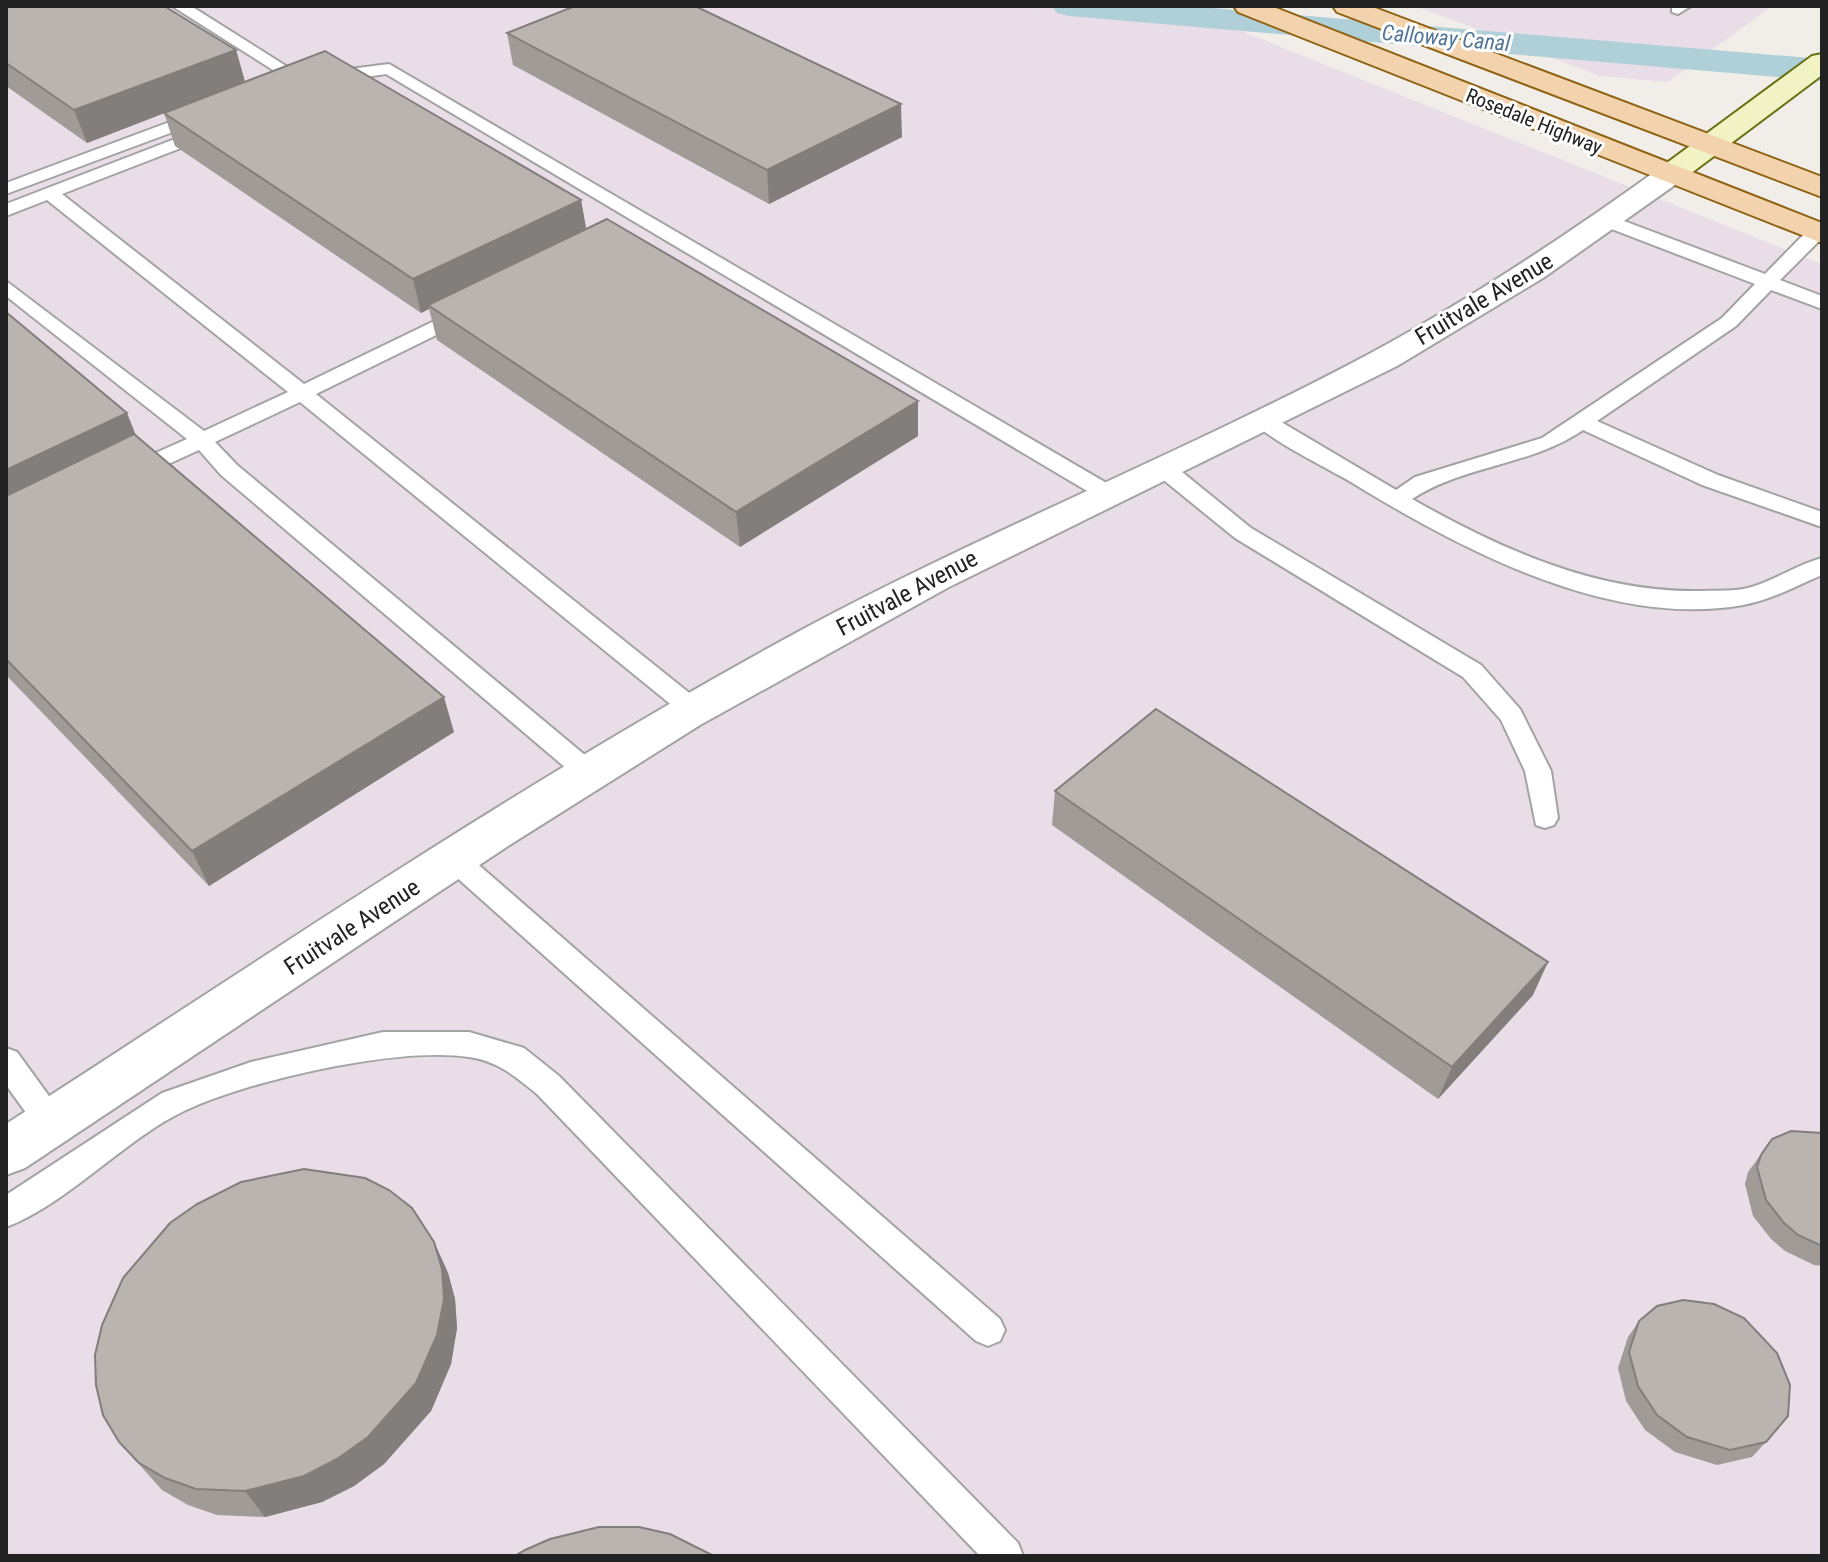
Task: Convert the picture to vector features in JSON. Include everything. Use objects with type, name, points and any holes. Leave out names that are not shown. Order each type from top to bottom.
[{"type":"main road","name":"Rosedale Highway","points":[[1247,6],[1820,233]]},
{"type":"main road","name":"Rosedale Highway","points":[[1346,6],[1822,188]]},
{"type":"main road","name":"Fruitvale Avenue","points":[[1671,174],[1822,62]]},
{"type":"street","name":"Fruitvale Avenue","points":[[6,1152],[589,773],[694,710],[968,560],[1264,421],[1412,343],[1507,288],[1608,221],[1671,174]]},
{"type":"lane","points":[[180,6],[297,78],[275,95],[356,73],[389,69],[1107,493]]},
{"type":"lane","points":[[6,189],[209,111]]},
{"type":"lane","points":[[6,210],[224,124]]},
{"type":"lane","points":[[49,193],[694,710]]},
{"type":"lane","points":[[1608,221],[1822,303]]},
{"type":"lane","points":[[622,237],[650,224]]},
{"type":"lane","points":[[1397,499],[1423,482],[1550,443],[1729,322],[1820,233]]},
{"type":"lane","points":[[6,287],[202,440],[229,470],[589,773]]},
{"type":"lane","points":[[118,479],[483,305]]},
{"type":"lane","points":[[1264,421],[1466,538],[1573,583],[1656,600],[1740,598],[1822,566]]},
{"type":"lane","points":[[1581,421],[1710,480],[1822,520]]},
{"type":"lane","points":[[1163,468],[1243,533],[1472,671],[1511,715],[1538,771],[1545,818]]},
{"type":"lane","points":[[455,860],[988,1330]]},
{"type":"lane","points":[[6,1213],[173,1102],[251,1075],[383,1044],[469,1044],[513,1057],[548,1085],[1005,1556]]},
{"type":"lane","points":[[6,1061],[51,1123]]},
{"type":"shaded area","points":[[6,6],[1179,6],[1822,264],[1822,1556],[6,1556]]},
{"type":"shaded area","points":[[1416,6],[1772,6],[1668,82],[1600,76]]},
{"type":"building","points":[[6,6],[164,6],[236,50],[74,110],[6,63]]},
{"type":"building","points":[[575,6],[695,6],[901,104],[767,170],[507,33]]},
{"type":"building","points":[[325,51],[581,200],[413,279],[164,113]]},
{"type":"building","points":[[607,219],[918,401],[736,512],[428,305]]},
{"type":"building","points":[[6,312],[127,413],[6,470]]},
{"type":"building","points":[[134,434],[444,697],[192,851],[6,659],[6,496]]},
{"type":"building","points":[[1156,709],[1548,962],[1452,1067],[1055,791]]},
{"type":"building","points":[[1791,1131],[1822,1133],[1822,1246],[1798,1235],[1784,1223],[1766,1200],[1757,1167],[1772,1139]]},
{"type":"building","points":[[304,1169],[365,1178],[389,1190],[412,1208],[434,1242],[442,1269],[444,1299],[437,1335],[416,1383],[368,1437],[337,1459],[304,1476],[245,1491],[196,1489],[165,1478],[139,1463],[119,1442],[103,1415],[96,1385],[95,1355],[102,1325],[123,1278],[170,1223],[197,1204],[241,1182]]},
{"type":"building","points":[[1683,1300],[1714,1304],[1744,1318],[1777,1353],[1790,1385],[1788,1416],[1766,1442],[1730,1450],[1687,1437],[1657,1415],[1638,1386],[1629,1352],[1639,1321],[1657,1306]]},
{"type":"building","points":[[599,1527],[639,1527],[670,1534],[714,1556],[515,1556],[550,1539]]},
{"type":"waterway","name":"Calloway Canal","points":[[1069,6],[1822,70]]}]
